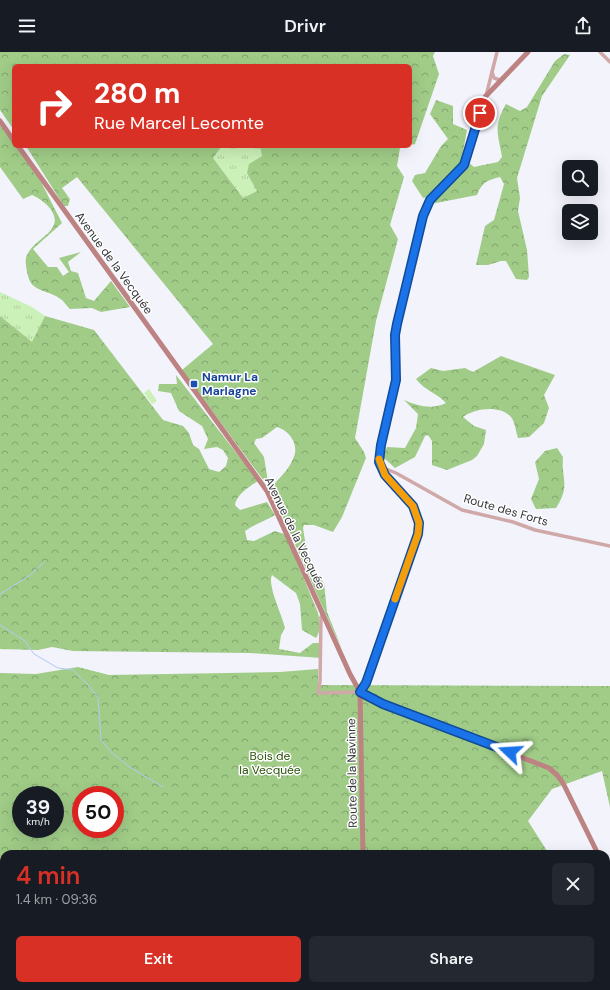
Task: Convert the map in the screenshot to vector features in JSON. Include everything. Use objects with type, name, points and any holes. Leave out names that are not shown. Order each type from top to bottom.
[{"type":"main road","points":[[528,52],[485,97],[464,165],[430,200],[423,216],[395,335],[396,380],[380,451],[379,462],[390,481],[413,506],[419,523],[418,534],[366,683],[360,692],[383,704],[549,768],[563,783],[596,850]]},
{"type":"main road","points":[[0,121],[12,138]]},
{"type":"main road","name":"Avenue de la Vecquée","points":[[19,148],[267,491],[350,674],[360,692]]},
{"type":"main road","name":"Route de la Navinne","points":[[360,692],[364,850]]},
{"type":"street","points":[[485,97],[497,52]]},
{"type":"street","points":[[600,52],[610,62]]},
{"type":"street","points":[[492,72],[494,78],[500,80]]},
{"type":"street","name":"Route des Forts","points":[[382,467],[396,473],[462,510],[514,522],[535,530],[610,546]]},
{"type":"street","points":[[322,613],[320,682],[318,693],[360,692]]},
{"type":"green space","points":[[0,52],[435,52],[433,56],[439,74],[415,144],[412,145],[412,64],[12,64],[12,127],[0,110]]},
{"type":"green space","points":[[564,54],[570,55],[542,96],[517,178],[520,198],[518,211],[527,250],[529,277],[527,280],[516,279],[506,261],[488,265],[476,265],[485,226],[494,220],[504,184],[500,177],[483,184],[477,195],[431,204],[440,194],[423,198],[412,181],[415,175],[425,173],[441,146],[448,139],[430,114],[436,100],[453,106],[453,124],[467,130],[462,157],[474,167],[498,162],[502,157],[498,136],[498,125],[499,119],[506,104],[520,111],[527,107],[555,61]]},
{"type":"green space","points":[[0,125],[12,142],[12,148],[17,148],[40,180],[62,223],[33,249],[48,267],[57,267],[63,276],[69,272],[59,258],[81,252],[68,262],[71,271],[78,273],[86,298],[94,301],[111,281],[130,307],[101,312],[92,308],[70,309],[55,295],[38,289],[31,283],[27,270],[26,257],[29,251],[50,231],[54,225],[54,214],[47,205],[37,197],[32,195],[23,199],[0,167]]},
{"type":"green space","points":[[27,148],[220,148],[213,158],[243,198],[257,191],[247,173],[249,164],[262,156],[260,148],[400,148],[397,166],[404,177],[390,225],[398,239],[376,321],[355,438],[366,458],[342,517],[333,532],[314,525],[304,525],[303,528],[307,553],[314,571],[324,583],[327,612],[342,649],[271,491],[271,487],[286,470],[295,454],[294,444],[290,435],[277,427],[262,438],[256,439],[254,443],[264,457],[268,482],[264,481],[182,370],[213,344],[77,177],[62,188],[70,199],[68,206],[64,206]]},
{"type":"green space","points":[[220,148],[260,148],[262,156],[250,164],[257,191],[243,198],[213,158]]},
{"type":"green space","points":[[0,292],[32,307],[45,316],[32,343],[0,316]]},
{"type":"green space","points":[[0,316],[32,342],[45,316],[94,330],[163,420],[183,426],[189,433],[193,445],[199,449],[209,469],[219,472],[226,466],[228,458],[223,450],[217,447],[204,449],[208,439],[202,426],[179,411],[171,393],[158,391],[159,384],[177,384],[176,375],[258,481],[241,494],[235,505],[240,510],[267,502],[275,515],[245,531],[247,540],[254,541],[275,531],[284,534],[291,547],[318,613],[320,626],[316,638],[302,630],[300,604],[296,593],[272,575],[271,580],[273,593],[285,628],[281,635],[279,649],[300,653],[313,643],[320,643],[322,658],[250,653],[73,651],[52,647],[38,650],[0,649]]},
{"type":"green space","points":[[501,356],[555,375],[544,395],[549,408],[544,423],[529,437],[518,438],[512,419],[506,413],[500,410],[487,409],[473,412],[463,417],[474,426],[486,430],[484,444],[477,456],[472,460],[447,470],[432,465],[432,441],[428,435],[425,436],[415,457],[395,468],[383,457],[387,447],[405,448],[416,428],[418,414],[404,400],[414,404],[430,407],[446,403],[419,383],[416,379],[431,368],[443,371],[465,368],[473,372]]},
{"type":"green space","points":[[149,389],[157,401],[152,404],[144,393]]},
{"type":"green space","points":[[557,448],[563,457],[564,488],[561,500],[556,508],[536,509],[531,499],[539,479],[535,462],[545,451]]},
{"type":"green space","name":"Bois de la Vecquée","points":[[78,667],[109,675],[280,672],[318,669],[318,685],[610,686],[610,807],[602,771],[552,789],[528,821],[546,850],[0,850],[0,673],[36,674]]},
{"type":"waterway","points":[[0,594],[29,576],[44,562]]},
{"type":"waterway","points":[[0,625],[25,641],[34,654],[58,668],[73,670],[98,697],[101,740],[112,753],[131,768],[163,787]]},
{"type":"slow traffic","points":[[379,459],[385,475],[413,506],[419,523],[418,534],[395,599]]},
{"type":"place","name":"Namur La Marlagne","points":[[194,384]]},
{"type":"route","points":[[480,113],[464,165],[459,172],[430,200],[423,216],[400,308],[395,335],[397,369],[394,396],[381,445],[379,462],[385,475],[413,506],[419,523],[418,534],[366,683],[360,692],[383,704],[510,752]]}]
